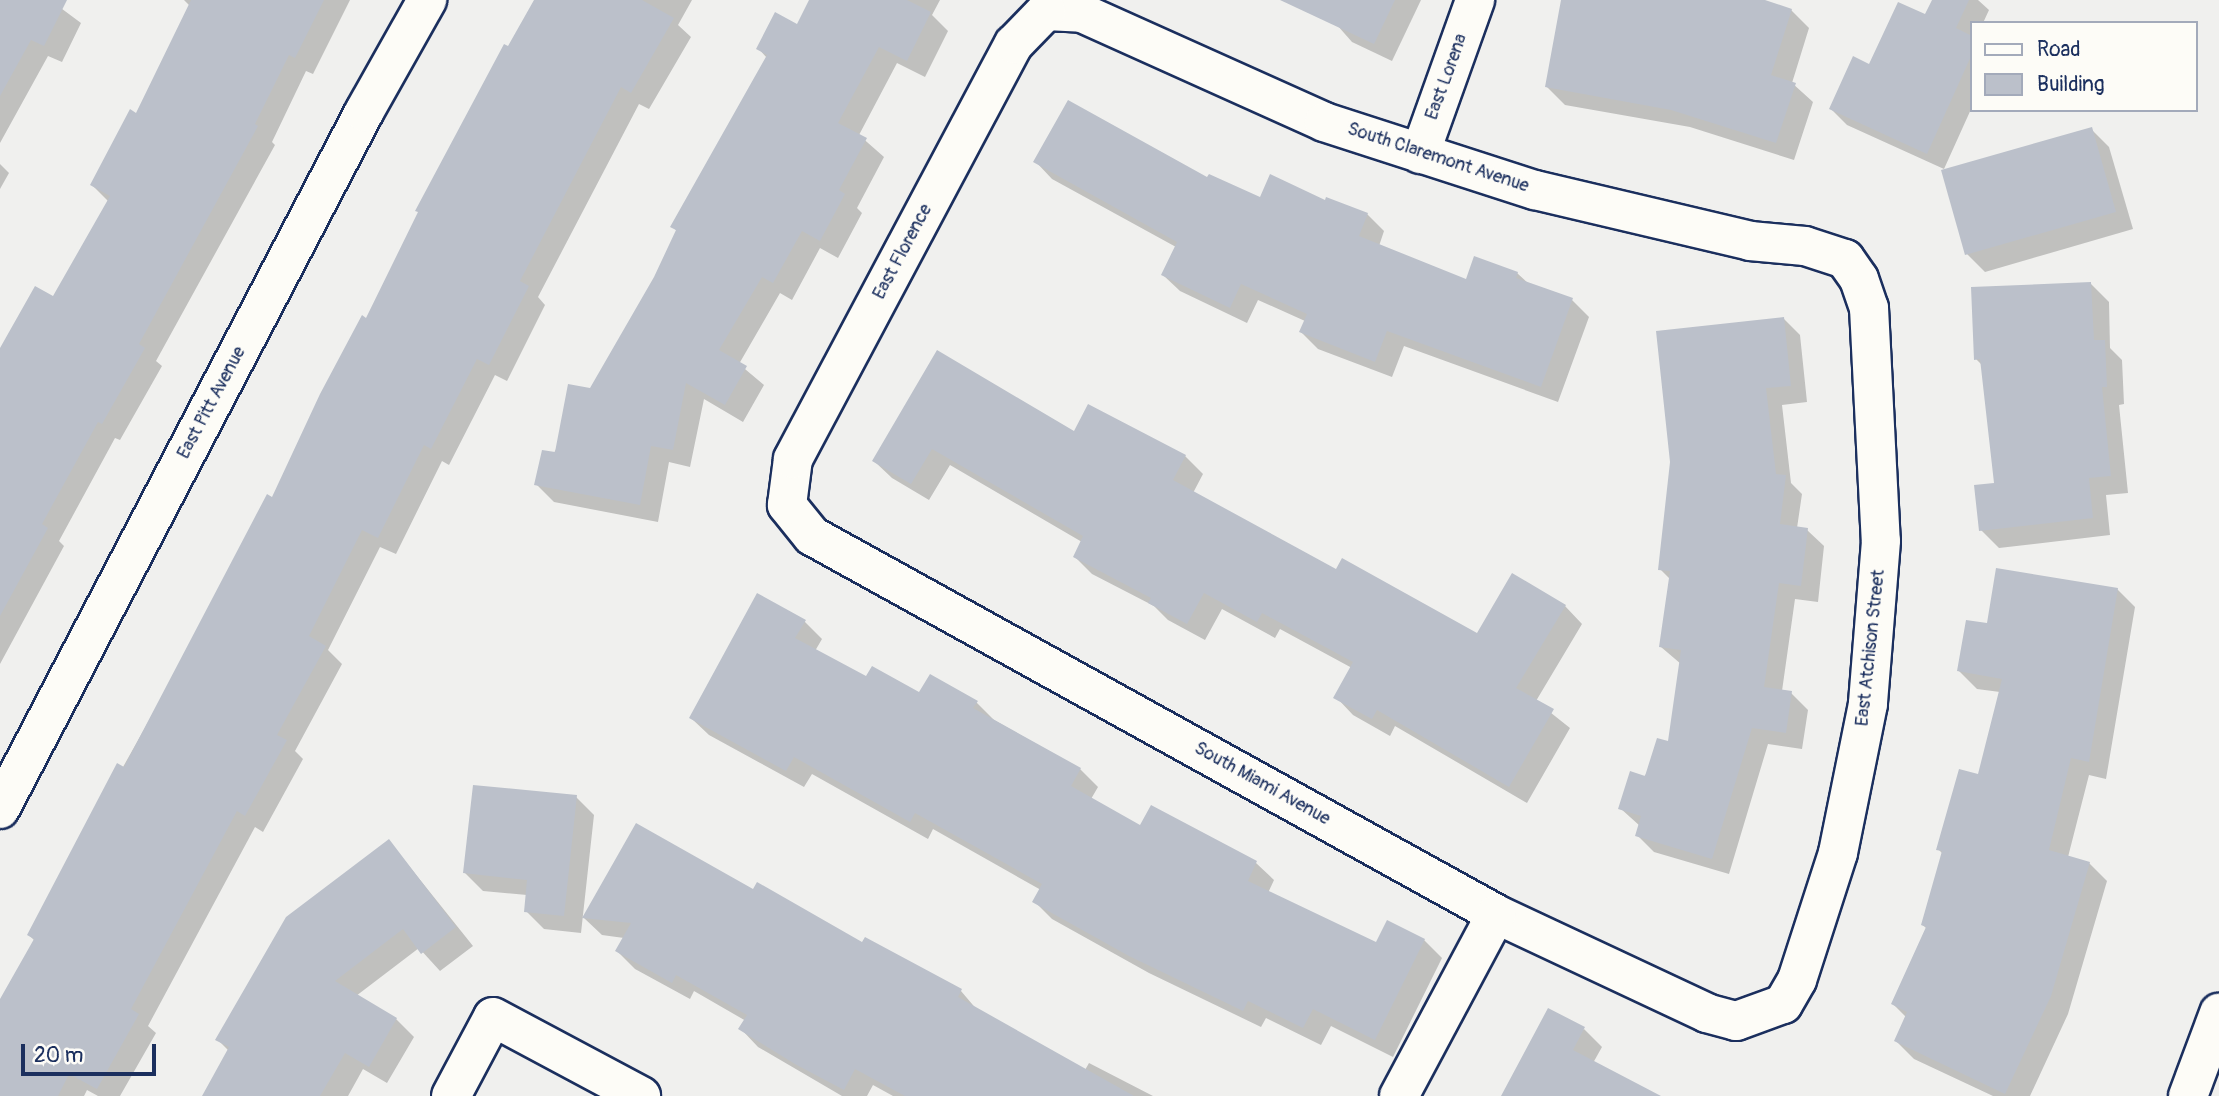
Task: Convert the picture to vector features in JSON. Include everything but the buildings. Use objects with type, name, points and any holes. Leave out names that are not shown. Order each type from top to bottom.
[{"type":"street","name":"East Pitt Avenue","points":[[0,809],[357,124],[427,0]]},
{"type":"street","name":"East Lorena","points":[[1420,154],[1475,0]]},
{"type":"street","name":"South Claremont Avenue","points":[[1046,11],[1082,13],[1324,122],[1420,154],[1646,218],[1750,241],[1805,246],[1845,259]]},
{"type":"street","name":"East Florence","points":[[787,505],[793,459],[1014,44],[1046,11]]},
{"type":"street","name":"East Atchison Street","points":[[1758,1016],[1783,1004],[1797,980],[1838,853],[1868,704],[1881,541],[1869,308],[1859,279],[1845,259]]},
{"type":"street","name":"South Miami Avenue","points":[[787,505],[812,536],[1496,914],[1707,1013],[1736,1021],[1758,1016]]},
{"type":"street","points":[[1399,1096],[1496,914]]},
{"type":"street","points":[[2188,1096],[2219,1013]]},
{"type":"street","points":[[451,1096],[493,1017],[641,1096]]}]
